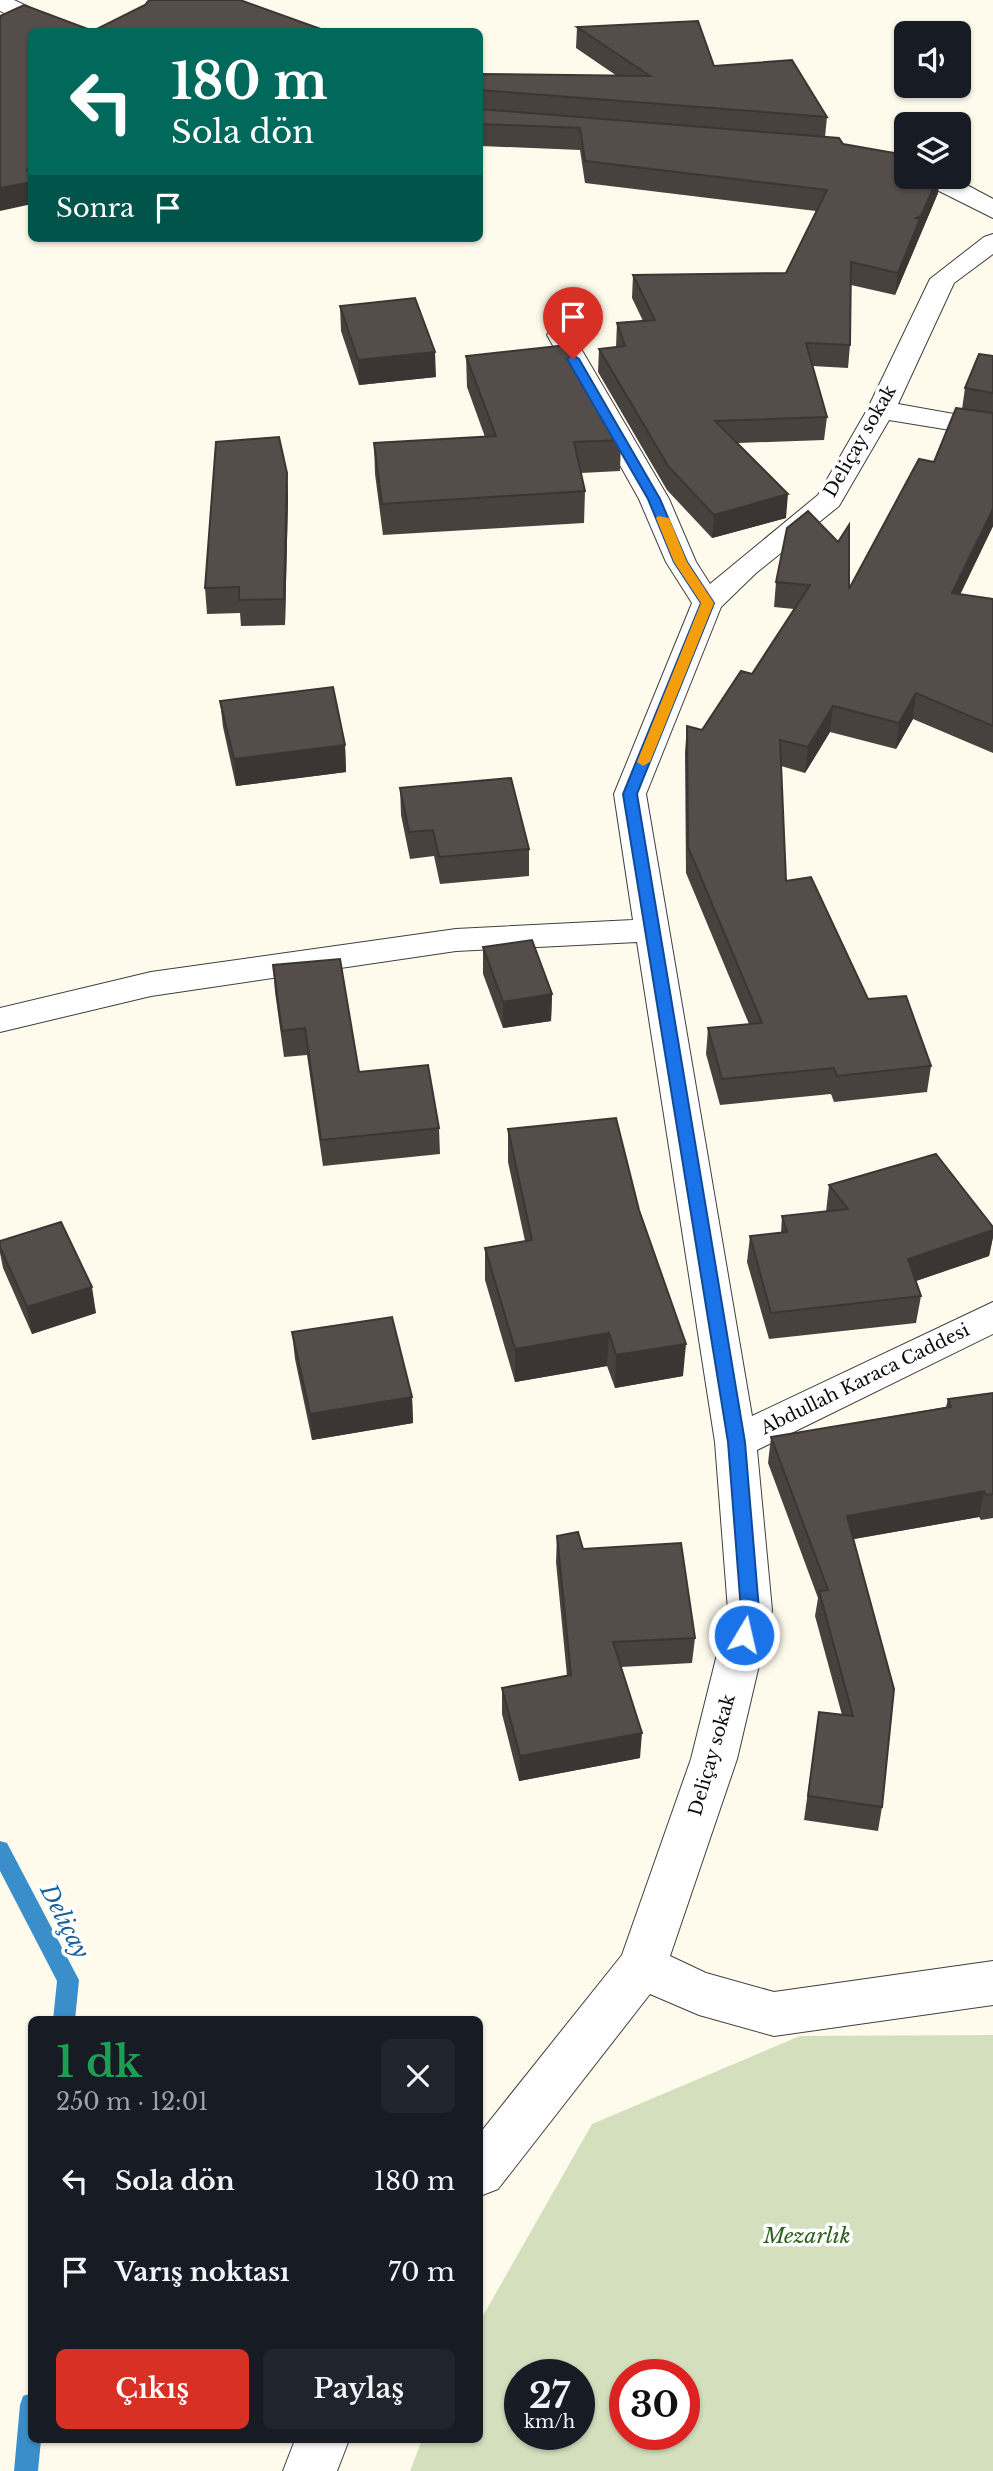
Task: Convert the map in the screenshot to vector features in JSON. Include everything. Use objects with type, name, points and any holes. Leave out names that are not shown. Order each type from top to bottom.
[{"type":"street","points":[[0,2],[55,28]]},
{"type":"street","points":[[958,189],[993,210]]},
{"type":"street","name":"Deliçay sokak","points":[[483,2168],[642,1967],[714,1759],[750,1610],[736,1442],[630,794],[707,603],[745,567],[829,500],[881,410],[943,279],[993,242]]},
{"type":"street","points":[[560,335],[654,499],[681,562],[707,603]]},
{"type":"street","points":[[881,410],[993,429]]},
{"type":"street","points":[[0,1020],[151,984],[456,940],[652,930]]},
{"type":"street","name":"Abdullah Karaca Caddesi","points":[[736,1442],[993,1317]]},
{"type":"street","points":[[642,1967],[699,1993],[774,2014],[993,1983]]},
{"type":"street","points":[[310,2471],[321,2443]]},
{"type":"green space","name":"Mezarlık","points":[[993,2035],[993,2471],[410,2471],[421,2443],[483,2443],[483,2316],[592,2124],[800,2036]]},
{"type":"building","points":[[149,0],[240,0],[318,28],[99,28],[145,5]]},
{"type":"building","points":[[24,5],[85,28],[28,28],[28,183],[0,188],[0,16]]},
{"type":"building","points":[[698,21],[714,66],[792,60],[827,117],[483,90],[483,74],[650,76],[577,27]]},
{"type":"building","points":[[483,109],[839,138],[843,144],[894,153],[894,189],[933,189],[921,216],[916,218],[920,219],[898,273],[851,262],[850,345],[806,343],[827,417],[715,421],[788,494],[714,515],[668,466],[599,349],[625,346],[617,323],[655,320],[633,275],[786,273],[827,190],[585,161],[580,128],[483,124]]},
{"type":"building","points":[[415,298],[435,352],[358,360],[340,306]]},
{"type":"building","points":[[567,345],[621,440],[574,442],[585,491],[382,504],[374,443],[496,436],[466,356]]},
{"type":"building","points":[[979,354],[993,356],[993,393],[965,388]]},
{"type":"building","points":[[956,408],[993,413],[993,509],[952,593],[993,599],[993,726],[916,693],[899,723],[833,706],[808,747],[780,740],[786,881],[811,877],[868,999],[906,996],[931,1066],[837,1076],[834,1068],[722,1079],[708,1028],[762,1023],[688,847],[687,726],[702,730],[741,671],[752,674],[810,585],[776,582],[787,528],[808,511],[838,542],[849,525],[849,589],[919,459],[934,462]]},
{"type":"building","points":[[279,437],[287,473],[284,599],[239,600],[239,587],[205,588],[216,442]]},
{"type":"building","points":[[333,687],[345,745],[234,759],[220,701]]},
{"type":"building","points":[[511,778],[529,849],[439,857],[433,830],[409,832],[400,788]]},
{"type":"building","points":[[532,940],[552,994],[503,1002],[483,947]]},
{"type":"building","points":[[340,959],[359,1072],[428,1065],[439,1128],[321,1140],[305,1028],[282,1031],[273,965]]},
{"type":"building","points":[[616,1118],[639,1210],[686,1344],[616,1355],[609,1333],[515,1349],[485,1248],[532,1240],[508,1129]]},
{"type":"building","points":[[936,1154],[993,1230],[908,1259],[921,1296],[771,1313],[750,1236],[787,1232],[782,1216],[848,1209],[829,1185]]},
{"type":"building","points":[[61,1222],[92,1287],[27,1307],[0,1247],[0,1241]]},
{"type":"building","points":[[392,1317],[412,1397],[310,1414],[292,1332]]},
{"type":"building","points":[[993,1393],[993,1494],[986,1495],[984,1491],[847,1516],[894,1689],[882,1807],[808,1796],[819,1712],[853,1716],[819,1591],[828,1590],[771,1437],[951,1407],[948,1399]]},
{"type":"building","points":[[578,1532],[583,1549],[681,1543],[695,1638],[613,1642],[642,1733],[520,1756],[502,1688],[571,1675],[557,1536]]},
{"type":"waterway","name":"Deliçay","points":[[0,1850],[68,1980],[64,2016]]},
{"type":"waterway","name":"Deliçay","points":[[26,2471],[29,2443]]},
{"type":"slow traffic","points":[[643,762],[707,603],[681,562],[662,518]]},
{"type":"route","points":[[573,359],[654,499],[681,562],[707,603],[630,794],[736,1442],[750,1610],[744,1635]]}]
